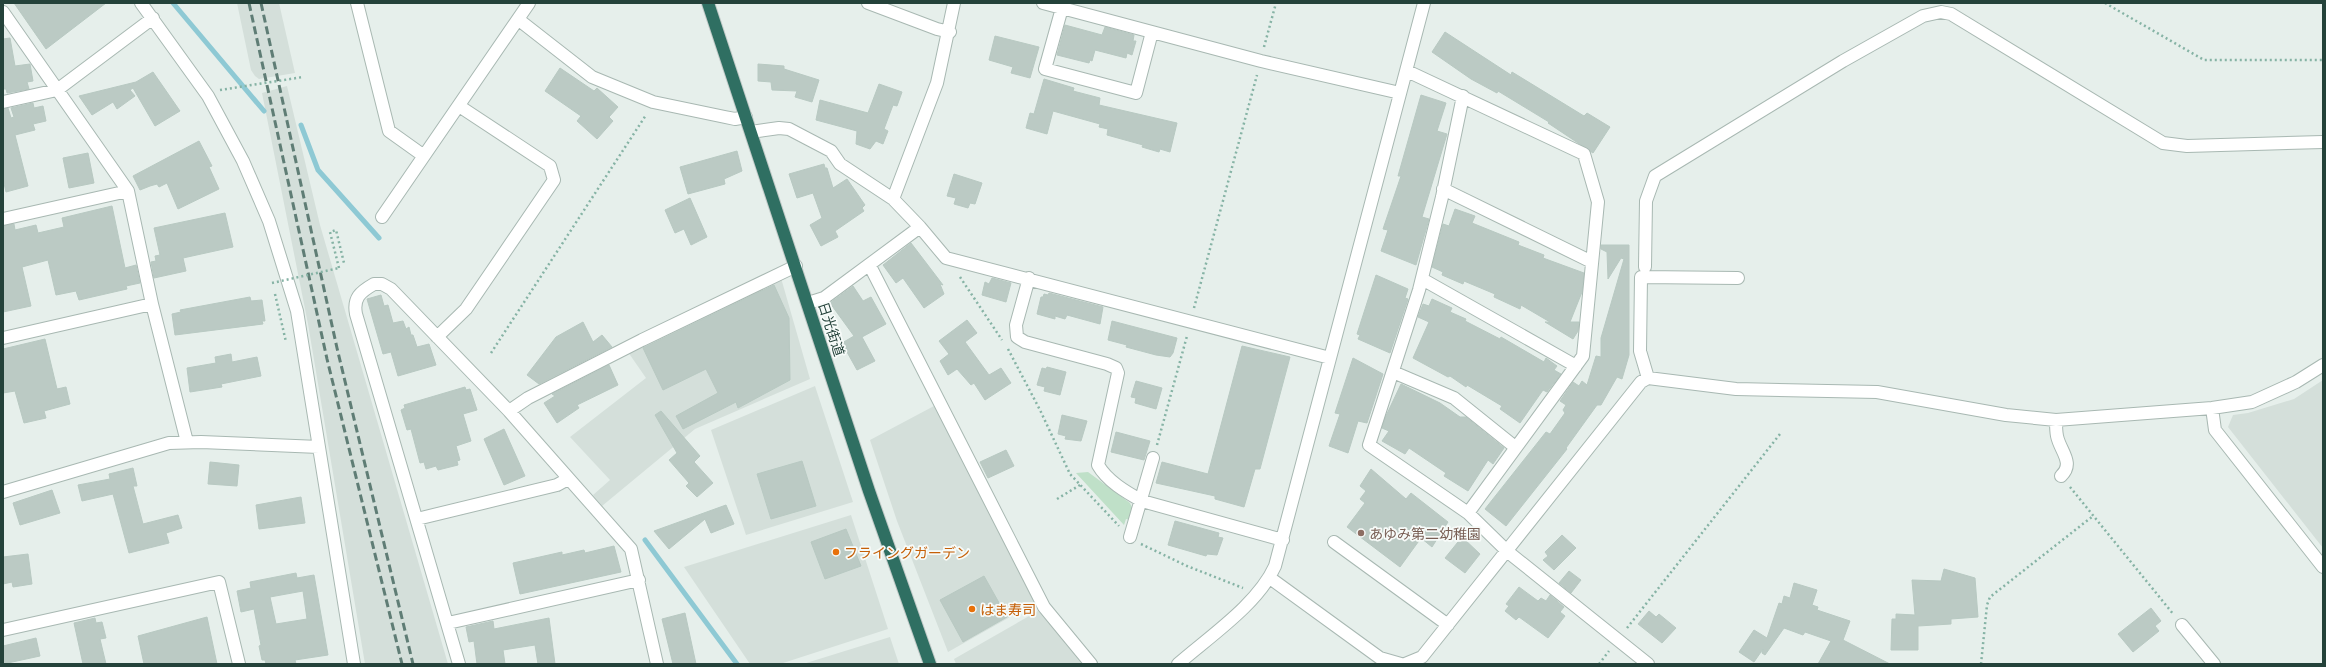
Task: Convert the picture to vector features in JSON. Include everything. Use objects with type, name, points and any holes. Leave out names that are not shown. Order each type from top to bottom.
[{"type":"highway","name":"日光街道","points":[[708,3],[869,491],[930,664]]},
{"type":"street","points":[[141,3],[208,96],[243,161],[269,220],[297,311],[354,664]]},
{"type":"street","points":[[357,3],[388,131],[424,156]]},
{"type":"street","points":[[382,217],[530,3]]},
{"type":"street","points":[[868,3],[937,29],[950,32]]},
{"type":"street","points":[[893,199],[937,83],[950,32],[954,3]]},
{"type":"street","points":[[1043,3],[1261,61],[1400,93]]},
{"type":"street","points":[[1178,664],[1256,596],[1270,578],[1283,540],[1424,3]]},
{"type":"street","points":[[1062,8],[1045,69],[1136,93],[1152,32]]},
{"type":"street","points":[[3,12],[128,191],[152,304],[187,442]]},
{"type":"street","points":[[1645,267],[1646,201],[1655,176],[1843,62],[1923,16],[1941,12],[1951,14],[2163,143],[2187,146],[2323,142]]},
{"type":"street","points":[[3,102],[57,90],[152,18]]},
{"type":"street","points":[[519,20],[592,77],[653,102],[734,119],[746,116]]},
{"type":"street","points":[[1407,71],[1584,154],[1598,202],[1583,356],[1468,513]]},
{"type":"street","points":[[1463,96],[1422,279],[1369,445],[1468,513],[1508,552],[1648,664]]},
{"type":"street","points":[[437,337],[466,309],[554,180],[550,166],[459,106]]},
{"type":"street","points":[[751,132],[779,128],[789,129],[831,151],[840,164],[893,199],[920,227],[946,258],[1191,320],[1330,358]]},
{"type":"street","points":[[1443,189],[1592,262]]},
{"type":"street","points":[[3,219],[128,191]]},
{"type":"street","points":[[808,303],[824,298],[870,266],[920,227]]},
{"type":"street","points":[[509,411],[528,398],[642,340],[796,266]]},
{"type":"street","points":[[870,266],[1044,607],[1091,664]]},
{"type":"street","points":[[1648,378],[1640,351],[1641,277],[1738,278]]},
{"type":"street","points":[[1029,278],[1016,325],[1017,337],[1025,342],[1116,368],[1118,373],[1098,465],[1107,476],[1128,494],[1142,501],[1283,540]]},
{"type":"street","points":[[1422,279],[1576,366]]},
{"type":"street","points":[[459,664],[356,314],[354,305],[357,296],[374,284],[382,284],[391,289],[509,411],[630,549],[639,580],[657,664]]},
{"type":"street","points":[[3,338],[152,304]]},
{"type":"street","points":[[1405,664],[1422,657],[1508,552],[1641,382],[1648,378],[1736,389],[1877,392],[2006,415],[2056,420],[2212,408],[2252,402],[2296,382],[2323,365]]},
{"type":"street","points":[[1393,372],[1454,398],[1515,447]]},
{"type":"street","points":[[2212,408],[2215,430],[2323,567]]},
{"type":"street","points":[[2056,420],[2057,436],[2068,463],[2067,470],[2060,476]]},
{"type":"street","points":[[3,492],[169,444],[187,442],[319,447]]},
{"type":"street","points":[[1130,538],[1142,501],[1153,458]]},
{"type":"street","points":[[417,519],[557,485],[568,479]]},
{"type":"street","points":[[1334,542],[1448,625]]},
{"type":"street","points":[[1270,578],[1380,658],[1401,664]]},
{"type":"street","points":[[448,624],[639,580]]},
{"type":"street","points":[[3,630],[219,582],[239,664]]},
{"type":"street","points":[[2182,625],[2214,664]]},
{"type":"path","points":[[1153,458],[1276,3]]},
{"type":"path","points":[[2105,3],[2204,60],[2323,60]]},
{"type":"path","points":[[220,90],[303,77]]},
{"type":"path","points":[[491,353],[653,102]]},
{"type":"path","points":[[287,348],[272,283],[339,268],[330,232],[336,230],[344,263]]},
{"type":"path","points":[[946,258],[1009,351],[1040,410],[1070,474],[1080,485],[1130,538],[1187,566],[1240,585],[1256,596]]},
{"type":"path","points":[[1618,640],[1780,434]]},
{"type":"path","points":[[2060,476],[2182,625]]},
{"type":"path","points":[[1057,499],[1080,485]]},
{"type":"path","points":[[1981,664],[1987,605],[1990,597],[2093,516]]},
{"type":"shaded area","points":[[237,3],[279,3],[295,73],[259,79],[255,76],[251,70]]},
{"type":"shaded area","points":[[287,86],[320,225],[448,664],[365,664],[308,324],[262,93]]},
{"type":"shaded area","points":[[781,278],[810,379],[695,429],[602,506],[593,495],[610,480],[570,437],[646,378],[628,352]]},
{"type":"shaded area","points":[[2323,380],[2323,548],[2228,427],[2233,415],[2248,413],[2294,399]]},
{"type":"shaded area","points":[[815,386],[853,502],[746,535],[711,430]]},
{"type":"shaded area","points":[[934,406],[1011,552],[1035,603],[948,652],[897,521],[870,440]]},
{"type":"shaded area","points":[[851,515],[888,629],[780,664],[750,664],[684,567]]},
{"type":"shaded area","points":[[1038,611],[1084,664],[956,664],[954,659]]},
{"type":"shaded area","points":[[890,637],[899,664],[803,664]]},
{"type":"green space","points":[[1088,472],[1130,503],[1133,510],[1130,520],[1126,519],[1124,525],[1076,473]]},
{"type":"building","points":[[14,3],[106,3],[46,49]]},
{"type":"building","points":[[1065,25],[1102,35],[1105,27],[1134,35],[1133,41],[1136,41],[1132,55],[1127,53],[1126,58],[1095,50],[1092,61],[1090,60],[1089,63],[1057,55]]},
{"type":"building","points":[[1445,32],[1511,75],[1512,72],[1584,116],[1587,113],[1610,127],[1593,153],[1548,123],[1549,122],[1498,91],[1497,93],[1471,79],[1432,52]]},
{"type":"building","points":[[995,36],[1039,47],[1030,78],[1011,73],[1013,67],[989,60]]},
{"type":"building","points":[[10,38],[15,66],[30,64],[33,81],[27,82],[29,89],[7,93],[6,89],[3,89],[3,39]]},
{"type":"building","points":[[758,64],[784,66],[784,69],[819,80],[812,102],[795,97],[797,91],[772,90],[771,82],[758,81]]},
{"type":"building","points":[[560,68],[594,91],[597,88],[618,107],[609,117],[613,121],[597,139],[577,121],[581,116],[545,91]]},
{"type":"building","points":[[153,72],[180,111],[155,126],[133,88],[130,90],[135,96],[117,109],[113,102],[92,115],[79,96],[136,82]]},
{"type":"building","points":[[1044,79],[1074,88],[1073,91],[1100,98],[1099,105],[1177,123],[1170,152],[1160,149],[1159,152],[1142,147],[1143,145],[1107,135],[1108,129],[1099,127],[1100,124],[1053,111],[1047,134],[1026,128],[1030,113],[1034,114]]},
{"type":"building","points":[[879,84],[902,92],[897,106],[893,105],[884,129],[888,131],[883,144],[876,141],[870,149],[856,144],[857,131],[816,120],[820,100],[868,113]]},
{"type":"building","points":[[1421,95],[1446,103],[1437,131],[1447,134],[1422,217],[1429,219],[1416,265],[1381,251],[1388,230],[1383,229],[1401,176],[1398,176]]},
{"type":"building","points":[[33,103],[34,108],[43,106],[46,121],[33,124],[35,130],[15,135],[28,186],[6,192],[3,179],[3,109],[8,108],[11,118],[14,117],[11,108]]},
{"type":"building","points":[[199,141],[212,166],[209,167],[219,189],[178,209],[167,183],[159,187],[157,184],[140,190],[133,176]]},
{"type":"building","points":[[737,151],[742,171],[724,179],[725,184],[688,194],[680,167]]},
{"type":"building","points":[[88,153],[94,183],[69,188],[63,158]]},
{"type":"building","points":[[824,164],[825,168],[827,168],[833,188],[847,179],[865,205],[862,208],[864,211],[835,231],[838,237],[821,246],[810,225],[822,218],[813,193],[797,198],[789,174]]},
{"type":"building","points":[[954,174],[982,183],[975,204],[970,203],[968,208],[954,204],[956,198],[947,196]]},
{"type":"building","points":[[690,198],[707,237],[691,245],[684,229],[675,233],[665,210]]},
{"type":"building","points":[[112,206],[125,268],[136,265],[140,283],[126,286],[127,289],[79,300],[76,291],[56,295],[48,260],[22,267],[31,306],[3,312],[3,226],[14,224],[15,230],[36,225],[38,233],[64,227],[62,218]]},
{"type":"building","points":[[1455,209],[1475,216],[1472,223],[1519,242],[1518,245],[1544,255],[1543,258],[1584,273],[1582,292],[1570,322],[1579,322],[1578,331],[1573,339],[1545,322],[1550,322],[1521,305],[1520,309],[1494,297],[1495,294],[1464,281],[1463,284],[1442,275],[1443,272],[1432,267],[1443,224],[1449,226]]},
{"type":"building","points":[[225,213],[233,247],[183,258],[186,271],[154,278],[151,262],[156,261],[155,256],[160,255],[154,228]]},
{"type":"building","points":[[911,243],[943,285],[940,284],[944,294],[924,308],[903,278],[896,283],[883,265]]},
{"type":"building","points":[[1601,245],[1629,245],[1629,355],[1622,379],[1617,377],[1601,405],[1597,405],[1566,448],[1567,449],[1506,526],[1485,509],[1546,432],[1550,434],[1565,413],[1563,410],[1566,405],[1560,401],[1573,382],[1579,386],[1582,381],[1587,385],[1596,356],[1601,357],[1601,338],[1624,259],[1621,258],[1608,279],[1607,252],[1601,249]]},
{"type":"building","points":[[1376,275],[1408,289],[1405,298],[1408,299],[1390,353],[1358,339],[1360,335],[1357,334]]},
{"type":"building","points":[[992,278],[1011,283],[1006,302],[982,295],[985,282],[989,284]]},
{"type":"building","points":[[774,285],[789,318],[790,380],[738,408],[736,402],[683,429],[676,416],[718,393],[706,369],[663,390],[643,348]]},
{"type":"building","points":[[853,286],[863,301],[871,297],[886,324],[862,337],[875,361],[857,370],[842,343],[854,336],[830,303]]},
{"type":"building","points":[[1049,293],[1103,307],[1100,324],[1067,315],[1065,319],[1055,316],[1055,319],[1037,314],[1041,297],[1043,297],[1044,294],[1048,295]]},
{"type":"building","points":[[381,295],[384,306],[388,305],[393,323],[403,321],[406,329],[409,327],[417,347],[429,344],[436,365],[398,376],[391,352],[383,354],[367,299]]},
{"type":"building","points":[[250,297],[251,301],[262,300],[265,321],[262,321],[263,324],[175,335],[172,314],[181,312],[180,310]]},
{"type":"building","points":[[1432,299],[1452,308],[1450,312],[1466,319],[1465,321],[1500,339],[1501,337],[1544,362],[1546,358],[1557,366],[1554,370],[1561,374],[1547,392],[1543,390],[1520,423],[1500,409],[1502,406],[1467,385],[1466,387],[1450,376],[1448,377],[1413,358],[1429,322],[1418,317],[1423,304],[1429,306]]},
{"type":"building","points":[[967,320],[977,333],[965,342],[989,375],[1001,368],[1011,383],[985,400],[974,383],[971,385],[957,369],[948,375],[940,361],[949,354],[939,341]]},
{"type":"building","points":[[1112,321],[1177,338],[1173,353],[1170,357],[1156,355],[1126,347],[1127,345],[1108,340]]},
{"type":"building","points":[[583,322],[593,342],[602,335],[612,347],[539,384],[527,375],[556,337]]},
{"type":"building","points":[[45,339],[57,389],[66,387],[70,404],[44,411],[46,418],[24,423],[15,391],[3,393],[3,349]]},
{"type":"building","points":[[1242,346],[1290,357],[1260,469],[1255,469],[1244,507],[1215,499],[1215,496],[1156,483],[1162,462],[1208,474]]},
{"type":"building","points":[[231,354],[232,362],[257,357],[261,376],[221,384],[222,387],[190,392],[187,368],[216,363],[215,357]]},
{"type":"building","points":[[1353,358],[1383,374],[1367,423],[1358,421],[1348,453],[1329,446],[1340,414],[1335,413]]},
{"type":"building","points":[[609,365],[618,385],[577,405],[579,408],[557,423],[544,403],[555,396],[552,394]]},
{"type":"building","points":[[1047,367],[1066,372],[1060,395],[1044,391],[1045,387],[1037,385],[1042,368],[1046,369]]},
{"type":"building","points":[[1136,381],[1162,388],[1156,409],[1135,403],[1136,398],[1131,397]]},
{"type":"building","points":[[1401,384],[1440,403],[1460,417],[1466,417],[1504,448],[1493,464],[1488,460],[1468,491],[1444,476],[1446,473],[1409,448],[1405,454],[1382,441],[1389,431],[1382,428],[1385,418]]},
{"type":"building","points":[[465,387],[466,390],[470,389],[477,410],[463,414],[471,441],[456,446],[460,460],[457,461],[458,465],[438,470],[436,466],[426,469],[424,462],[420,463],[411,429],[407,430],[401,410],[405,408],[404,405]]},
{"type":"building","points":[[661,411],[700,456],[694,462],[713,483],[697,497],[686,486],[689,483],[669,460],[677,453],[655,415]]},
{"type":"building","points":[[1062,415],[1087,421],[1081,441],[1065,439],[1066,436],[1058,434]]},
{"type":"building","points":[[504,429],[525,476],[504,485],[484,439]]},
{"type":"building","points":[[1116,432],[1150,441],[1144,460],[1111,452]]},
{"type":"building","points":[[1006,450],[1014,466],[988,478],[980,462]]},
{"type":"building","points":[[802,461],[816,506],[771,519],[757,474]]},
{"type":"building","points":[[210,462],[239,465],[237,486],[208,484]]},
{"type":"building","points":[[133,468],[137,486],[133,486],[143,524],[178,515],[182,528],[166,533],[169,543],[129,553],[113,494],[82,501],[78,485],[110,479],[109,474]]},
{"type":"building","points":[[1371,469],[1406,499],[1411,493],[1448,522],[1432,547],[1421,538],[1400,567],[1347,527],[1365,503],[1360,499],[1366,491],[1360,486]]},
{"type":"building","points":[[52,490],[60,513],[20,525],[13,503]]},
{"type":"building","points":[[301,497],[305,523],[259,529],[256,505]]},
{"type":"building","points":[[726,505],[734,524],[711,533],[705,519],[669,549],[654,531]]},
{"type":"building","points":[[1175,521],[1219,533],[1218,537],[1223,538],[1217,555],[1207,554],[1206,556],[1168,545]]},
{"type":"building","points":[[846,529],[861,566],[825,579],[811,542]]},
{"type":"building","points":[[1562,535],[1576,548],[1554,570],[1543,560],[1548,556],[1545,552]]},
{"type":"building","points":[[1462,537],[1480,554],[1465,573],[1445,558]]},
{"type":"building","points":[[614,546],[621,572],[520,594],[513,563],[562,552],[562,555],[584,550],[585,553]]},
{"type":"building","points":[[28,554],[32,584],[13,587],[12,582],[3,584],[3,557]]},
{"type":"building","points":[[1944,569],[1975,578],[1978,617],[1951,619],[1951,624],[1918,626],[1918,650],[1891,650],[1892,619],[1896,619],[1896,614],[1915,615],[1912,580],[1941,581]]},
{"type":"building","points":[[1569,571],[1581,580],[1571,593],[1559,583]]},
{"type":"building","points":[[296,573],[297,578],[314,575],[328,655],[295,660],[296,664],[266,664],[265,660],[262,660],[259,646],[261,645],[254,609],[241,612],[237,591],[251,588],[250,582]],"holes":[[[303,591],[307,619],[276,624],[270,597]]]},
{"type":"building","points":[[984,576],[1007,617],[963,642],[940,600]]},
{"type":"building","points":[[1794,583],[1817,590],[1812,605],[1818,607],[1817,610],[1850,621],[1843,640],[1890,664],[1818,664],[1831,641],[1805,632],[1803,635],[1784,628],[1765,655],[1762,653],[1763,649],[1754,662],[1739,652],[1754,630],[1767,638],[1779,603],[1782,604],[1784,596],[1790,598]]},
{"type":"building","points":[[1519,587],[1538,601],[1541,598],[1546,601],[1550,595],[1564,607],[1560,612],[1565,616],[1548,638],[1519,617],[1516,620],[1505,611],[1509,606],[1506,604]]},
{"type":"building","points":[[2151,608],[2161,621],[2155,626],[2159,631],[2133,652],[2118,634]]},
{"type":"building","points":[[1649,611],[1656,617],[1659,614],[1676,628],[1662,643],[1638,624]]},
{"type":"building","points":[[685,613],[696,664],[673,664],[662,619]]},
{"type":"building","points":[[207,617],[217,664],[144,664],[138,636]]},
{"type":"building","points":[[95,618],[96,623],[102,622],[106,638],[100,639],[106,664],[83,664],[74,623]]},
{"type":"building","points":[[549,618],[555,664],[538,664],[535,645],[503,650],[505,664],[477,664],[474,641],[469,642],[466,627],[493,621],[494,629]]},
{"type":"building","points":[[36,638],[40,656],[3,664],[3,646]]},
{"type":"waterway","points":[[173,3],[264,111]]},
{"type":"waterway","points":[[301,125],[318,170],[379,238]]},
{"type":"waterway","points":[[645,540],[737,664]]},
{"type":"railway","points":[[249,3],[327,359],[402,664]]},
{"type":"railway","points":[[261,3],[337,348],[413,664]]},
{"type":"place","name":"あゆみ第二幼稚園","points":[[1361,533]]},
{"type":"place","name":"フライングガーデン","points":[[836,552]]},
{"type":"place","name":"はま寿司","points":[[972,609]]}]
